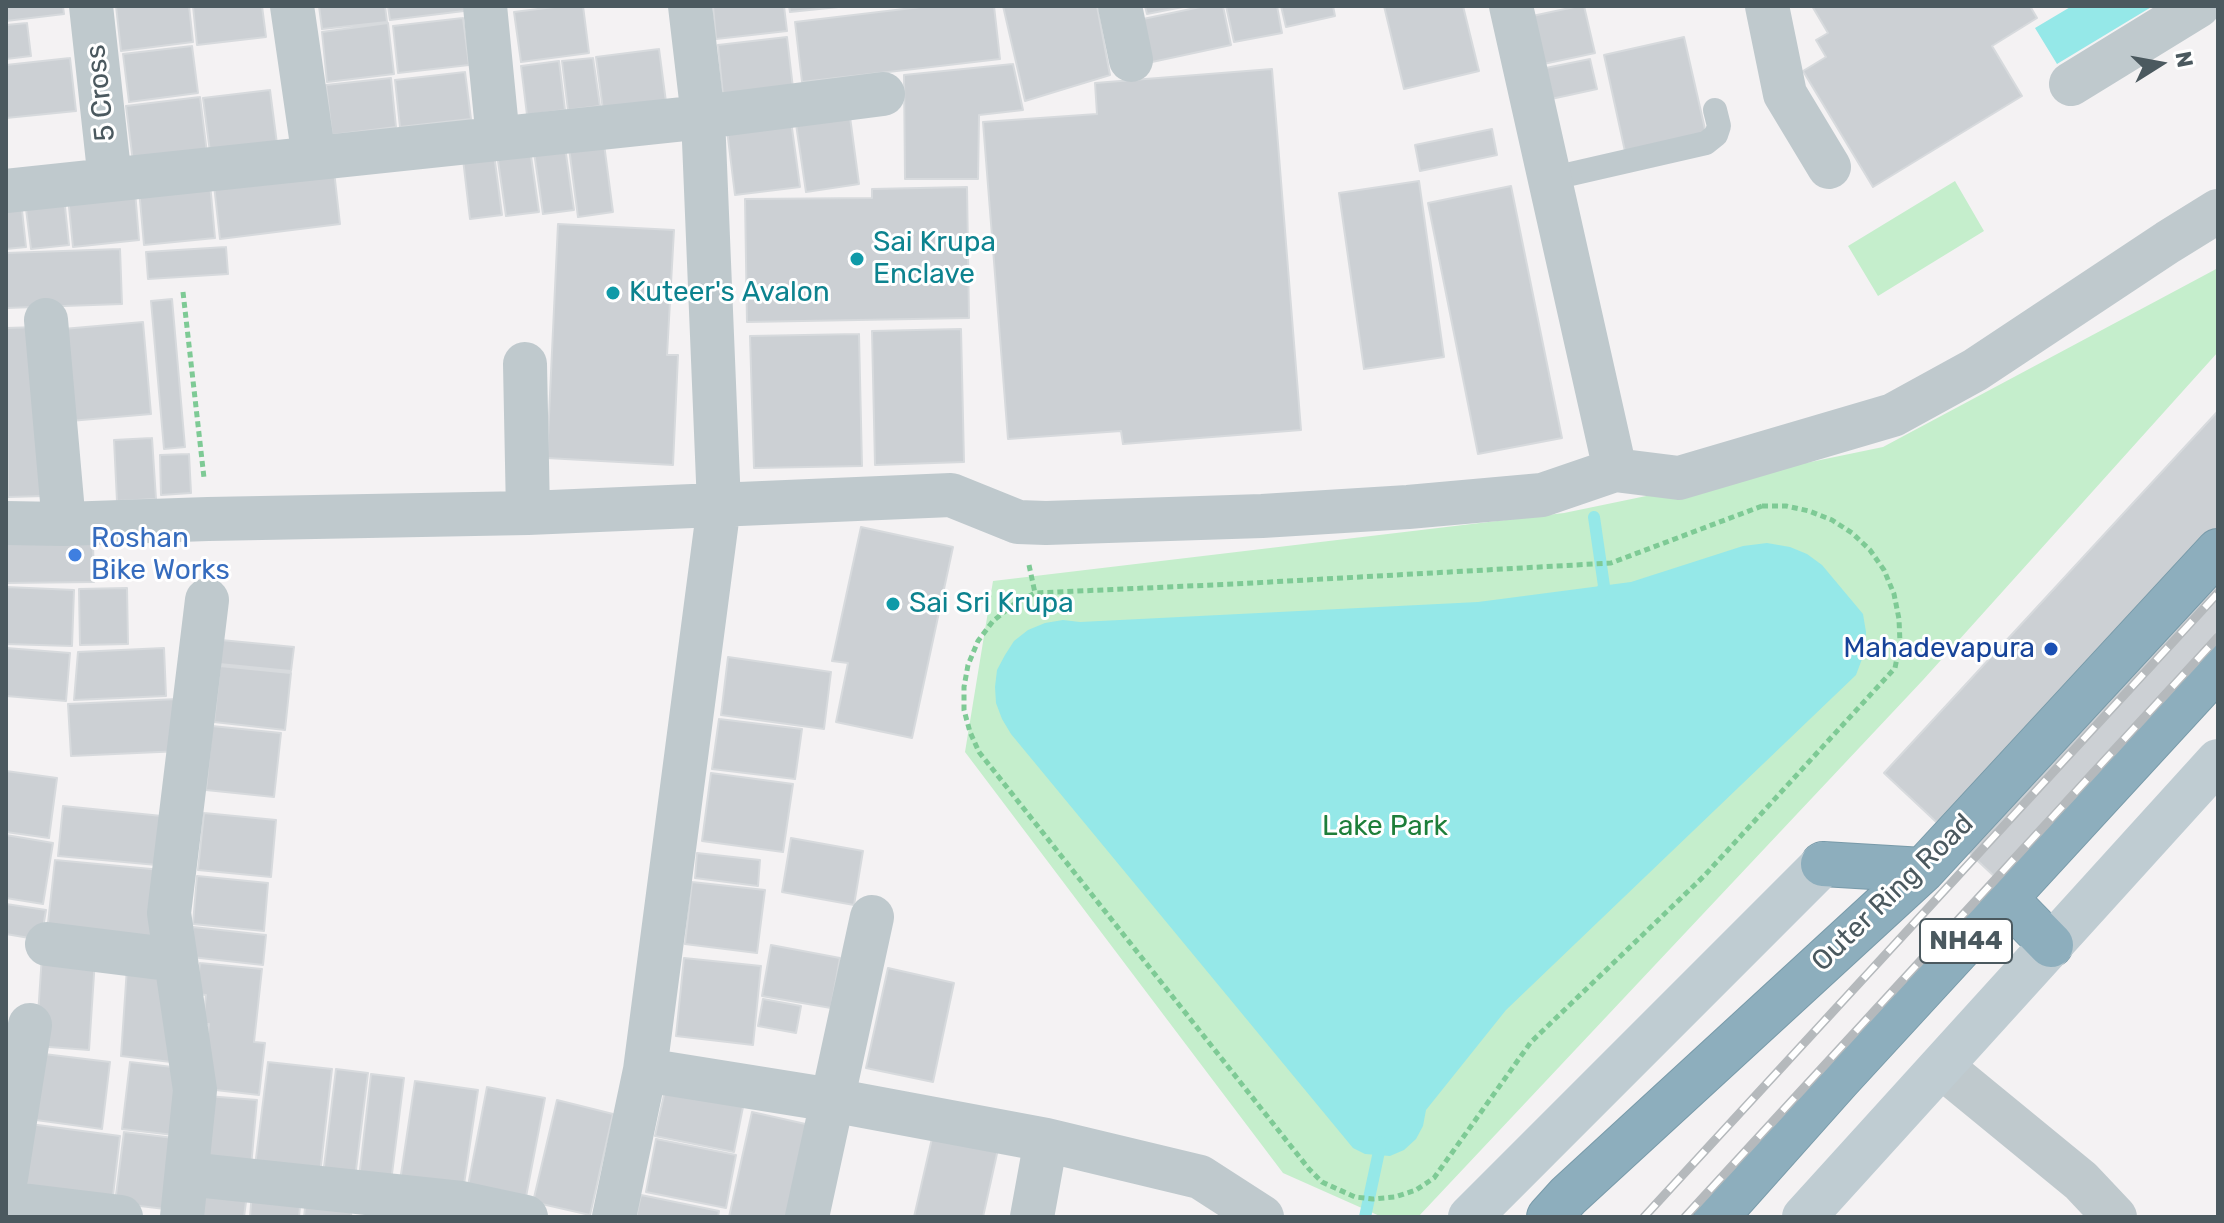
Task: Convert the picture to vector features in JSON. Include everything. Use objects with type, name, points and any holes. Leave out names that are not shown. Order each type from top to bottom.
[{"type":"highway","name":"Outer Ring Road","points":[[1549,1217],[1579,1185],[1923,870],[2218,551]]},
{"type":"highway","name":"NH44","points":[[1716,1217],[2218,667]]},
{"type":"highway","points":[[1823,864],[1923,870]]},
{"type":"highway","points":[[2005,898],[2051,945]]},
{"type":"street","name":"5 Cross","points":[[91,6],[110,180]]},
{"type":"street","points":[[292,6],[314,158]]},
{"type":"street","points":[[485,6],[498,139]]},
{"type":"street","points":[[614,1217],[645,1070],[719,505],[703,117],[690,6]]},
{"type":"street","points":[[1120,6],[1131,60]]},
{"type":"street","points":[[1511,6],[1615,470]]},
{"type":"street","points":[[1767,6],[1785,94],[1829,167]]},
{"type":"street","points":[[2071,84],[2198,6]]},
{"type":"street","points":[[6,191],[703,117],[883,94]]},
{"type":"street","points":[[2117,246],[2218,186]]},
{"type":"street","points":[[6,523],[528,513],[951,495],[1018,522],[1046,523],[1262,516],[1542,495],[1615,470],[1679,478],[1893,415],[1975,370],[2218,211]]},
{"type":"street","points":[[46,320],[64,524]]},
{"type":"street","points":[[525,364],[528,513]]},
{"type":"street","points":[[182,1217],[195,1090],[169,913],[207,600]]},
{"type":"street","points":[[1804,1217],[2218,761]]},
{"type":"street","points":[[1470,1217],[1823,864]]},
{"type":"street","points":[[807,1217],[872,917]]},
{"type":"street","points":[[47,944],[176,960]]},
{"type":"street","points":[[6,1178],[30,1025]]},
{"type":"street","points":[[1942,1067],[2081,1181],[2115,1217]]},
{"type":"street","points":[[645,1070],[832,1100],[1046,1140],[1200,1177],[1262,1217]]},
{"type":"street","points":[[1032,1217],[1046,1140]]},
{"type":"street","points":[[187,1174],[461,1203],[526,1217]]},
{"type":"street","points":[[6,1203],[121,1217]]},
{"type":"lane","points":[[1549,179],[1706,143],[1716,135],[1719,126],[1715,110]]},
{"type":"path","points":[[183,292],[208,519]]},
{"type":"path","points":[[1762,506],[1786,506],[1832,520],[1870,550],[1884,570],[1894,594],[1900,643],[1895,668],[1704,876],[1531,1042],[1434,1178],[1416,1190],[1395,1197],[1355,1197],[1322,1182],[1309,1169],[979,752],[964,710],[968,665],[978,641],[993,621],[1035,593],[1611,563],[1762,506]]},
{"type":"green space","points":[[1955,181],[1984,231],[1878,296],[1848,246]]},
{"type":"green space","name":"Lake Park","points":[[2218,268],[2218,352],[1923,680],[1418,1217],[1382,1217],[1283,1173],[965,752],[993,581],[1564,513],[1883,447]]},
{"type":"water","points":[[2072,6],[2153,6],[2057,64],[2035,28]]},
{"type":"water","points":[[1767,543],[1790,547],[1822,565],[1863,614],[1865,651],[1856,675],[1506,1010],[1426,1110],[1416,1139],[1404,1150],[1390,1156],[1365,1154],[1353,1148],[1011,734],[996,703],[997,670],[1005,655],[1014,641],[1028,630],[1045,623],[1478,602],[1631,582],[1743,546]]},
{"type":"building","points":[[6,6],[63,6],[64,14],[6,21]]},
{"type":"building","points":[[116,6],[189,6],[193,42],[121,51]]},
{"type":"building","points":[[193,6],[262,6],[266,37],[197,45]]},
{"type":"building","points":[[319,6],[385,6],[387,22],[322,29]]},
{"type":"building","points":[[388,6],[464,6],[464,11],[390,20]]},
{"type":"building","points":[[583,6],[589,53],[521,62],[514,12]]},
{"type":"building","points":[[713,6],[784,6],[787,31],[716,39]]},
{"type":"building","points":[[789,6],[848,6],[790,12]]},
{"type":"building","points":[[929,6],[994,6],[1000,59],[802,82],[795,22]]},
{"type":"building","points":[[1003,6],[1097,6],[1110,75],[1025,101]]},
{"type":"building","points":[[1145,6],[1188,6],[1147,14]]},
{"type":"building","points":[[1205,6],[1223,6],[1231,45],[1152,62],[1143,19]]},
{"type":"building","points":[[1226,6],[1277,6],[1282,33],[1234,42]]},
{"type":"building","points":[[1281,6],[1333,6],[1335,16],[1286,27]]},
{"type":"building","points":[[1384,6],[1463,6],[1479,71],[1404,89]]},
{"type":"building","points":[[1584,6],[1595,53],[1534,66],[1523,18]]},
{"type":"building","points":[[1812,6],[2030,6],[2037,18],[1992,46],[2022,96],[1873,187],[1803,71],[1826,57],[1816,40],[1828,33]]},
{"type":"building","points":[[463,18],[469,65],[398,73],[393,26]]},
{"type":"building","points":[[27,23],[31,56],[6,59],[6,25]]},
{"type":"building","points":[[388,23],[394,74],[327,82],[322,32]]},
{"type":"building","points":[[787,37],[793,88],[723,96],[718,45]]},
{"type":"building","points":[[1684,37],[1707,138],[1626,156],[1604,55]]},
{"type":"building","points":[[192,46],[198,93],[129,102],[123,54]]},
{"type":"building","points":[[659,49],[666,102],[603,110],[596,57]]},
{"type":"building","points":[[70,58],[76,111],[6,118],[6,65]]},
{"type":"building","points":[[593,58],[600,106],[568,110],[562,61]]},
{"type":"building","points":[[1590,59],[1597,89],[1542,101],[1536,70]]},
{"type":"building","points":[[559,61],[565,110],[527,115],[521,66]]},
{"type":"building","points":[[1013,64],[1023,110],[979,115],[978,179],[905,179],[904,75]]},
{"type":"building","points":[[1272,69],[1301,430],[1123,444],[1121,431],[1008,439],[983,122],[1097,114],[1095,83]]},
{"type":"building","points":[[465,72],[471,119],[400,127],[395,80]]},
{"type":"building","points":[[391,78],[396,127],[332,135],[326,85]]},
{"type":"building","points":[[270,90],[277,144],[210,152],[203,98]]},
{"type":"building","points":[[200,97],[207,153],[133,162],[126,106]]},
{"type":"building","points":[[850,117],[859,184],[806,192],[796,124]]},
{"type":"building","points":[[791,121],[800,187],[735,195],[727,130]]},
{"type":"building","points":[[1492,129],[1497,155],[1420,171],[1415,145]]},
{"type":"building","points":[[604,144],[613,212],[578,217],[569,148]]},
{"type":"building","points":[[565,147],[574,210],[543,214],[534,152]]},
{"type":"building","points":[[530,149],[539,212],[506,216],[497,154]]},
{"type":"building","points":[[494,154],[502,215],[470,219],[463,159]]},
{"type":"building","points":[[334,171],[340,224],[220,239],[214,185]]},
{"type":"building","points":[[1419,181],[1444,357],[1364,369],[1339,193]]},
{"type":"building","points":[[210,183],[215,238],[144,245],[139,189]]},
{"type":"building","points":[[1511,186],[1562,438],[1478,454],[1428,203]]},
{"type":"building","name":"Sai Krupa Enclave","points":[[967,187],[969,318],[747,322],[745,199],[872,198],[872,189]]},
{"type":"building","points":[[135,191],[139,240],[73,247],[68,197]]},
{"type":"building","points":[[64,197],[69,245],[31,249],[25,201]]},
{"type":"building","points":[[21,201],[26,247],[6,249],[6,202]]},
{"type":"building","name":"Kuteer's Avalon","points":[[558,224],[674,230],[667,355],[678,355],[673,465],[547,458]]},
{"type":"building","points":[[226,247],[228,274],[148,279],[146,252]]},
{"type":"building","points":[[120,249],[122,304],[6,308],[6,253]]},
{"type":"building","points":[[172,299],[185,447],[164,449],[151,301]]},
{"type":"building","points":[[143,322],[151,414],[70,421],[63,329]]},
{"type":"building","points":[[39,327],[44,496],[8,497],[6,328]]},
{"type":"building","points":[[961,329],[964,462],[875,465],[872,331]]},
{"type":"building","points":[[859,334],[862,466],[754,468],[750,336]]},
{"type":"building","points":[[2218,411],[2218,635],[1995,877],[1884,773]]},
{"type":"building","points":[[152,438],[156,499],[117,501],[114,440]]},
{"type":"building","points":[[189,454],[191,493],[161,495],[160,455]]},
{"type":"building","name":"Sai Sri Krupa","points":[[861,527],[953,547],[912,738],[836,722],[848,663],[832,661]]},
{"type":"building","points":[[6,543],[93,543],[94,582],[6,583]]},
{"type":"building","points":[[6,587],[74,590],[72,646],[6,644]]},
{"type":"building","points":[[127,588],[128,644],[80,645],[79,589]]},
{"type":"building","points":[[221,640],[294,647],[291,671],[219,664]]},
{"type":"building","points":[[6,648],[70,653],[66,701],[6,696]]},
{"type":"building","points":[[164,648],[166,696],[74,700],[78,652]]},
{"type":"building","points":[[728,657],[831,672],[824,729],[721,715]]},
{"type":"building","points":[[220,666],[291,673],[285,730],[214,722]]},
{"type":"building","points":[[178,699],[181,751],[71,756],[68,704]]},
{"type":"building","points":[[719,719],[802,729],[795,779],[712,769]]},
{"type":"building","points":[[212,726],[281,733],[274,797],[206,790]]},
{"type":"building","points":[[6,771],[57,778],[49,838],[6,832]]},
{"type":"building","points":[[711,773],[793,784],[783,852],[702,841]]},
{"type":"building","points":[[63,806],[162,816],[157,865],[58,856]]},
{"type":"building","points":[[204,813],[276,820],[271,877],[198,870]]},
{"type":"building","points":[[6,835],[53,843],[43,904],[6,898]]},
{"type":"building","points":[[791,838],[863,851],[854,905],[782,892]]},
{"type":"building","points":[[697,853],[760,860],[758,886],[695,878]]},
{"type":"building","points":[[55,860],[162,870],[155,942],[47,932]]},
{"type":"building","points":[[197,876],[268,883],[264,931],[193,924]]},
{"type":"building","points":[[692,882],[765,890],[757,953],[685,944]]},
{"type":"building","points":[[6,904],[46,910],[41,940],[6,934]]},
{"type":"building","points":[[193,927],[266,935],[263,965],[191,957]]},
{"type":"building","points":[[771,945],[840,958],[831,1008],[762,996]]},
{"type":"building","points":[[42,955],[95,959],[89,1050],[36,1046]]},
{"type":"building","points":[[684,958],[761,966],[753,1045],[676,1036]]},
{"type":"building","points":[[200,963],[262,969],[254,1042],[265,1043],[259,1095],[207,1089],[209,1024],[203,1024],[206,995],[196,994]]},
{"type":"building","points":[[127,968],[160,970],[171,1062],[121,1056]]},
{"type":"building","points":[[888,968],[954,983],[933,1082],[866,1068]]},
{"type":"building","points":[[763,999],[801,1006],[796,1033],[758,1026]]},
{"type":"building","points":[[44,1054],[110,1062],[102,1129],[36,1120]]},
{"type":"building","points":[[130,1062],[181,1068],[174,1135],[122,1129]]},
{"type":"building","points":[[268,1062],[332,1069],[320,1174],[255,1166]]},
{"type":"building","points":[[336,1069],[368,1073],[355,1178],[323,1175]]},
{"type":"building","points":[[371,1074],[404,1078],[391,1182],[359,1178]]},
{"type":"building","points":[[415,1081],[478,1090],[463,1191],[400,1181]]},
{"type":"building","points":[[666,1086],[744,1102],[734,1152],[655,1136]]},
{"type":"building","points":[[487,1087],[545,1098],[525,1202],[467,1191]]},
{"type":"building","points":[[207,1096],[257,1100],[251,1167],[201,1162]]},
{"type":"building","points":[[557,1100],[613,1114],[590,1215],[533,1202]]},
{"type":"building","points":[[752,1112],[810,1125],[790,1217],[729,1217]]},
{"type":"building","points":[[30,1124],[120,1136],[112,1204],[22,1193]]},
{"type":"building","points":[[124,1132],[174,1138],[165,1209],[115,1203]]},
{"type":"building","points":[[933,1134],[998,1149],[983,1217],[914,1217]]},
{"type":"building","points":[[656,1139],[736,1155],[726,1208],[646,1192]]},
{"type":"building","points":[[198,1189],[247,1194],[244,1217],[195,1217]]},
{"type":"building","points":[[252,1192],[301,1197],[299,1217],[250,1217]]},
{"type":"building","points":[[641,1195],[719,1211],[718,1217],[636,1217]]},
{"type":"building","points":[[306,1198],[352,1203],[351,1217],[304,1217]]},
{"type":"waterway","points":[[1594,517],[1604,586],[1599,598]]},
{"type":"waterway","points":[[1365,1217],[1381,1142]]},
{"type":"railway","points":[[1644,1217],[2218,593]]},
{"type":"railway","points":[[1685,1217],[2218,637]]},
{"type":"place","name":"Sai Krupa Enclave","points":[[857,259]]},
{"type":"place","name":"Kuteer's Avalon","points":[[613,293]]},
{"type":"place","name":"Roshan Bike Works","points":[[75,555]]},
{"type":"place","name":"Sai Sri Krupa","points":[[893,604]]},
{"type":"place","name":"Mahadevapura","points":[[2051,649]]}]
